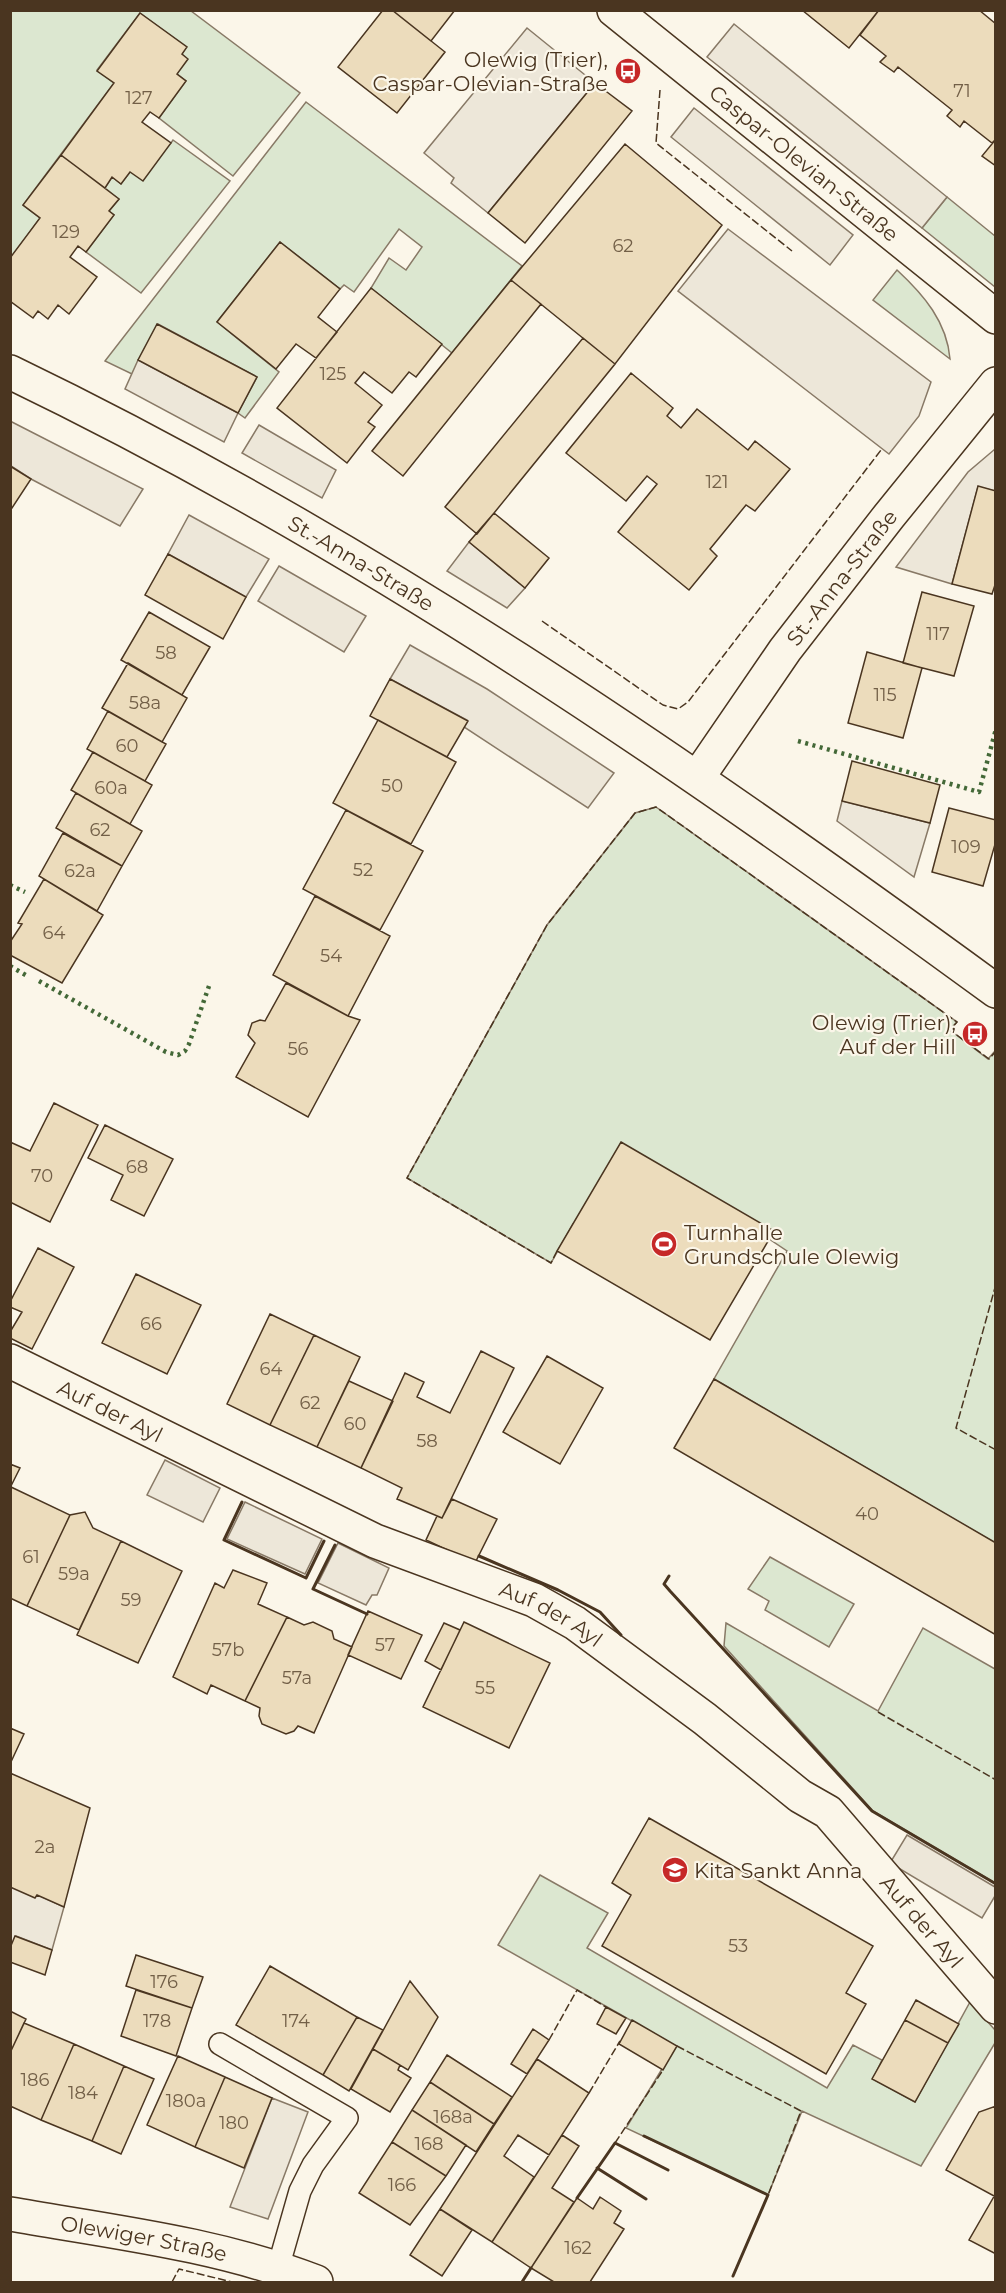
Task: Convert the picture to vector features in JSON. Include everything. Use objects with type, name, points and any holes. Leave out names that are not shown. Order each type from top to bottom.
[{"type":"street","name":"Caspar-Olevian-Straße","points":[[614,10],[996,317]]},
{"type":"street","name":"St.-Anna-Straße","points":[[10,372],[176,455],[369,566],[698,777],[996,991]]},
{"type":"street","name":"St.-Anna-Straße","points":[[698,777],[785,650],[896,506],[996,384]]},
{"type":"street","name":"Auf der Ayl","points":[[10,1361],[375,1541],[534,1600],[575,1623],[705,1719],[800,1796],[828,1812],[996,2007]]},
{"type":"street","name":"Olewiger Straße","points":[[13,2221],[190,2245],[278,2268],[316,2283]]},
{"type":"lane","points":[[220,2044],[347,2118],[313,2165],[300,2191],[278,2268]]},
{"type":"green space","points":[[11,11],[191,11],[300,93],[233,176],[159,118],[186,81],[177,74],[186,47],[140,13],[97,70],[114,83],[23,205],[40,218],[11,258]]},
{"type":"green space","points":[[306,102],[522,266],[452,353],[371,288],[389,258],[406,270],[422,247],[399,229],[354,292],[344,285],[340,289],[280,242],[217,322],[279,372],[245,418],[238,413],[257,377],[158,324],[132,374],[105,361]]},
{"type":"green space","points":[[173,140],[230,181],[141,293],[86,252],[114,215],[109,211],[119,199],[105,188],[112,177],[121,184],[130,172]]},
{"type":"green space","points":[[947,197],[995,236],[995,287],[922,228]]},
{"type":"green space","points":[[897,270],[925,299],[939,321],[950,359],[873,300]]},
{"type":"green space","points":[[656,807],[957,1022],[950,1030],[988,1059],[995,1051],[995,1543],[714,1379],[787,1251],[769,1239],[573,1224],[551,1263],[407,1178],[547,925],[635,813]]},
{"type":"green space","points":[[770,1557],[854,1604],[829,1647],[765,1610],[769,1601],[748,1589]]},
{"type":"green space","points":[[726,1623],[878,1711],[923,1628],[995,1669],[995,1883],[873,1811],[724,1646]]},
{"type":"green space","points":[[540,1875],[608,1913],[587,1948],[827,2088],[853,2045],[882,2060],[873,2079],[915,2102],[970,2002],[995,2030],[995,2043],[921,2166],[802,2111],[768,2195],[626,2128],[676,2046],[498,1945]]},
{"type":"shaded area","points":[[734,24],[947,197],[922,228],[707,57]]},
{"type":"shaded area","points":[[527,28],[595,83],[488,213],[451,183],[454,178],[424,153]]},
{"type":"shaded area","points":[[694,108],[853,235],[830,265],[671,137]]},
{"type":"shaded area","points":[[728,229],[931,382],[919,416],[889,454],[678,291]]},
{"type":"shaded area","points":[[138,360],[238,413],[224,442],[125,389]]},
{"type":"shaded area","points":[[10,421],[143,489],[120,526],[11,466]]},
{"type":"shaded area","points":[[259,425],[336,470],[322,498],[242,453]]},
{"type":"shaded area","points":[[995,449],[995,491],[978,487],[952,584],[896,567],[968,472]]},
{"type":"shaded area","points":[[189,515],[269,559],[246,597],[168,554]]},
{"type":"shaded area","points":[[469,542],[525,588],[507,608],[447,571]]},
{"type":"shaded area","points":[[279,566],[366,616],[344,652],[258,601]]},
{"type":"shaded area","points":[[410,645],[487,689],[614,773],[588,808],[464,727],[467,720],[390,679]]},
{"type":"shaded area","points":[[842,801],[930,823],[914,877],[837,821]]},
{"type":"shaded area","points":[[165,1460],[220,1488],[203,1522],[147,1495]]},
{"type":"shaded area","points":[[245,1502],[322,1539],[305,1574],[227,1539]]},
{"type":"shaded area","points":[[338,1543],[389,1568],[377,1595],[372,1595],[366,1605],[318,1583]]},
{"type":"shaded area","points":[[907,1835],[995,1887],[995,1896],[982,1918],[890,1863]]},
{"type":"shaded area","points":[[11,1882],[64,1907],[52,1950],[16,1936],[11,1948]]},
{"type":"shaded area","points":[[272,2098],[308,2112],[268,2219],[230,2207]]},
{"type":"building","points":[[383,10],[392,10],[445,52],[397,113],[338,67]]},
{"type":"building","points":[[392,10],[455,10],[431,41]]},
{"type":"building","points":[[802,10],[879,10],[849,48]]},
{"type":"building","points":[[879,10],[979,10],[996,24],[996,139],[992,143],[964,121],[960,127],[947,116],[952,110],[898,67],[894,72],[880,62],[886,56],[860,35]]},
{"type":"building","points":[[140,13],[187,47],[182,54],[188,59],[177,74],[186,81],[159,118],[150,112],[142,122],[171,143],[143,181],[130,172],[121,184],[112,177],[105,188],[61,155],[114,83],[97,71]]},
{"type":"building","points":[[595,83],[632,111],[525,243],[488,213]]},
{"type":"building","points":[[996,139],[996,166],[982,156]]},
{"type":"building","points":[[625,144],[722,225],[615,364],[511,280]]},
{"type":"building","points":[[61,155],[119,199],[109,211],[114,215],[86,252],[78,246],[70,257],[97,277],[69,314],[58,305],[48,319],[38,311],[33,318],[10,301],[10,258],[40,218],[23,205]]},
{"type":"building","points":[[280,242],[340,289],[318,317],[337,332],[316,358],[296,344],[276,369],[217,322]]},
{"type":"building","points":[[511,280],[541,304],[403,476],[372,451]]},
{"type":"building","points":[[371,288],[442,344],[416,377],[409,372],[392,393],[364,372],[355,383],[382,405],[368,422],[375,427],[347,463],[277,408]]},
{"type":"building","points":[[157,324],[257,377],[238,413],[138,360]]},
{"type":"building","points":[[583,338],[615,364],[477,534],[445,507]]},
{"type":"building","points":[[631,373],[673,408],[667,416],[681,428],[697,409],[748,450],[755,441],[790,469],[755,511],[746,505],[710,549],[717,556],[689,590],[618,532],[657,484],[647,476],[626,501],[566,453]]},
{"type":"building","points":[[10,466],[31,479],[10,511]]},
{"type":"building","points":[[978,486],[996,491],[996,582],[992,594],[952,584]]},
{"type":"building","points":[[494,513],[549,558],[525,588],[469,542]]},
{"type":"building","points":[[168,554],[246,597],[223,639],[145,595]]},
{"type":"building","points":[[922,592],[974,606],[954,676],[903,663]]},
{"type":"building","points":[[149,612],[210,647],[182,695],[121,660]]},
{"type":"building","points":[[867,652],[922,668],[903,738],[848,723]]},
{"type":"building","points":[[128,663],[187,698],[162,742],[102,708]]},
{"type":"building","points":[[390,679],[468,721],[447,757],[370,716]]},
{"type":"building","points":[[108,711],[166,744],[145,781],[87,749]]},
{"type":"building","points":[[378,720],[456,762],[411,844],[333,803]]},
{"type":"building","points":[[93,752],[152,785],[130,824],[71,790]]},
{"type":"building","points":[[852,761],[940,785],[930,823],[842,801]]},
{"type":"building","points":[[76,793],[142,831],[122,866],[56,828]]},
{"type":"building","points":[[949,808],[996,820],[996,841],[983,886],[932,872]]},
{"type":"building","points":[[346,810],[423,851],[380,930],[303,889]]},
{"type":"building","points":[[63,833],[122,866],[97,911],[39,876]]},
{"type":"building","points":[[44,879],[103,915],[62,983],[10,955],[10,942],[22,924],[18,923]]},
{"type":"building","points":[[315,896],[390,936],[348,1016],[273,975]]},
{"type":"building","points":[[286,983],[360,1020],[308,1117],[236,1077],[255,1043],[248,1035],[252,1023],[265,1021]]},
{"type":"building","points":[[54,1103],[98,1125],[50,1222],[10,1202],[10,1142],[30,1151]]},
{"type":"building","points":[[105,1125],[173,1159],[144,1216],[111,1200],[123,1175],[88,1158]]},
{"type":"building","name":"Turnhalle Grundschule Olewig","points":[[621,1142],[774,1231],[710,1340],[557,1251]]},
{"type":"building","points":[[38,1248],[74,1267],[32,1349],[10,1338],[10,1332],[22,1312],[10,1307],[10,1302]]},
{"type":"building","points":[[136,1274],[201,1305],[167,1374],[102,1343]]},
{"type":"building","points":[[270,1314],[314,1335],[270,1425],[227,1404]]},
{"type":"building","points":[[314,1335],[360,1357],[317,1447],[270,1425]]},
{"type":"building","points":[[481,1351],[514,1368],[442,1518],[397,1499],[402,1488],[361,1468],[405,1373],[424,1382],[417,1397],[450,1413]]},
{"type":"building","points":[[547,1356],[603,1388],[560,1464],[503,1432]]},
{"type":"building","points":[[714,1379],[996,1543],[996,1635],[674,1448]]},
{"type":"building","points":[[349,1381],[393,1401],[361,1468],[317,1447]]},
{"type":"building","points":[[10,1464],[20,1468],[10,1488]]},
{"type":"building","points":[[11,1487],[70,1515],[27,1606],[10,1598]]},
{"type":"building","points":[[452,1499],[497,1519],[475,1563],[426,1540],[437,1516],[442,1518]]},
{"type":"building","points":[[85,1512],[93,1528],[121,1541],[79,1630],[27,1606],[70,1515]]},
{"type":"building","points":[[121,1541],[182,1571],[138,1663],[77,1635]]},
{"type":"building","points":[[233,1570],[267,1583],[258,1604],[287,1617],[245,1701],[211,1685],[207,1694],[173,1677],[215,1583],[224,1588]]},
{"type":"building","points":[[368,1611],[422,1635],[401,1679],[348,1655]]},
{"type":"building","points":[[287,1617],[304,1625],[313,1622],[332,1631],[334,1639],[352,1647],[314,1733],[298,1726],[294,1731],[286,1734],[262,1724],[259,1716],[260,1708],[245,1701]]},
{"type":"building","points":[[464,1622],[550,1663],[509,1748],[423,1707]]},
{"type":"building","points":[[444,1623],[460,1630],[441,1670],[425,1661]]},
{"type":"building","points":[[10,1728],[24,1734],[10,1764]]},
{"type":"building","points":[[10,1773],[90,1808],[64,1907],[37,1895],[35,1898],[10,1887]]},
{"type":"building","points":[[649,1818],[873,1946],[846,1993],[866,2004],[826,2074],[602,1946],[631,1895],[612,1883]]},
{"type":"building","points":[[15,1936],[52,1950],[45,1975],[10,1962],[10,1948]]},
{"type":"building","points":[[136,1955],[203,1977],[192,2008],[126,1986]]},
{"type":"building","points":[[270,1966],[357,2017],[323,2075],[236,2025]]},
{"type":"building","points":[[410,1981],[438,2017],[408,2070],[373,2049]]},
{"type":"building","points":[[136,1990],[192,2008],[176,2056],[121,2036]]},
{"type":"building","points":[[916,2000],[959,2024],[948,2043],[905,2020]]},
{"type":"building","points":[[606,2007],[626,2018],[616,2034],[597,2024]]},
{"type":"building","points":[[10,2011],[26,2019],[10,2053]]},
{"type":"building","points":[[357,2017],[383,2030],[349,2091],[323,2075]]},
{"type":"building","points":[[632,2020],[677,2046],[663,2070],[619,2044]]},
{"type":"building","points":[[905,2020],[948,2043],[915,2102],[872,2079]]},
{"type":"building","points":[[24,2023],[74,2044],[41,2120],[10,2106],[10,2053]]},
{"type":"building","points":[[533,2029],[549,2040],[527,2074],[511,2064]]},
{"type":"building","points":[[74,2044],[124,2066],[92,2141],[41,2120]]},
{"type":"building","points":[[373,2049],[400,2065],[398,2070],[411,2078],[390,2112],[351,2089]]},
{"type":"building","points":[[447,2055],[512,2097],[494,2124],[430,2082]]},
{"type":"building","points":[[178,2056],[225,2077],[195,2147],[147,2125]]},
{"type":"building","points":[[537,2059],[589,2093],[549,2155],[518,2135],[504,2156],[534,2177],[492,2242],[440,2209]]},
{"type":"building","points":[[124,2066],[154,2079],[121,2154],[92,2141]]},
{"type":"building","points":[[225,2077],[272,2098],[244,2168],[195,2147]]},
{"type":"building","points":[[430,2082],[494,2124],[476,2152],[412,2110]]},
{"type":"building","points":[[996,2106],[996,2193],[994,2196],[946,2170],[979,2112]]},
{"type":"building","points":[[412,2110],[466,2145],[446,2176],[392,2142]]},
{"type":"building","points":[[562,2135],[579,2146],[552,2188],[574,2202],[531,2268],[492,2242]]},
{"type":"building","points":[[392,2142],[446,2176],[410,2225],[359,2193]]},
{"type":"building","points":[[996,2193],[996,2254],[969,2240]]},
{"type":"building","points":[[600,2197],[621,2211],[614,2223],[624,2229],[590,2282],[554,2282],[531,2268],[577,2198],[593,2209]]},
{"type":"building","points":[[440,2209],[472,2230],[442,2276],[410,2255]]},
{"type":"hedge","points":[[798,741],[979,792],[996,729]]},
{"type":"hedge","points":[[10,885],[25,892]]},
{"type":"hedge","points":[[10,966],[29,977]]},
{"type":"hedge","points":[[39,981],[166,1052],[178,1055],[185,1051],[189,1044],[209,986]]},
{"type":"fence","points":[[660,90],[656,143],[792,251]]},
{"type":"fence","points":[[542,621],[663,705],[678,709],[688,702],[881,450]]},
{"type":"fence","points":[[557,1251],[551,1263],[407,1178],[547,925],[635,813],[656,807],[957,1022],[950,1030],[989,1059],[996,1051]]},
{"type":"fence","points":[[996,1284],[956,1428],[996,1450]]},
{"type":"fence","points":[[878,1712],[996,1780]]},
{"type":"fence","points":[[549,2040],[577,1990],[606,2007]]},
{"type":"fence","points":[[589,2093],[620,2041]]},
{"type":"fence","points":[[677,2046],[801,2111],[768,2195]]},
{"type":"fence","points":[[615,2143],[663,2070]]},
{"type":"fence","points":[[172,2282],[179,2269],[232,2282]]},
{"type":"wall","points":[[242,1502],[224,1540],[306,1578],[324,1541]]},
{"type":"wall","points":[[335,1545],[313,1589],[367,1614]]},
{"type":"wall","points":[[479,1556],[558,1590],[600,1612],[621,1635]]},
{"type":"wall","points":[[669,1576],[664,1584],[670,1591],[872,1811],[996,1884]]},
{"type":"wall","points":[[644,2136],[768,2195],[733,2276]]},
{"type":"wall","points":[[577,2198],[615,2143],[668,2170]]},
{"type":"wall","points":[[597,2168],[646,2199]]},
{"type":"wall","points":[[522,2282],[531,2268]]},
{"type":"place","name":"Olewig (Trier), Caspar-Olevian-Straße","points":[[628,71]]},
{"type":"place","name":"Olewig (Trier), Auf der Hill","points":[[975,1034]]},
{"type":"place","name":"Turnhalle Grundschule Olewig","points":[[664,1244]]},
{"type":"place","name":"Kita Sankt Anna","points":[[675,1870]]}]
